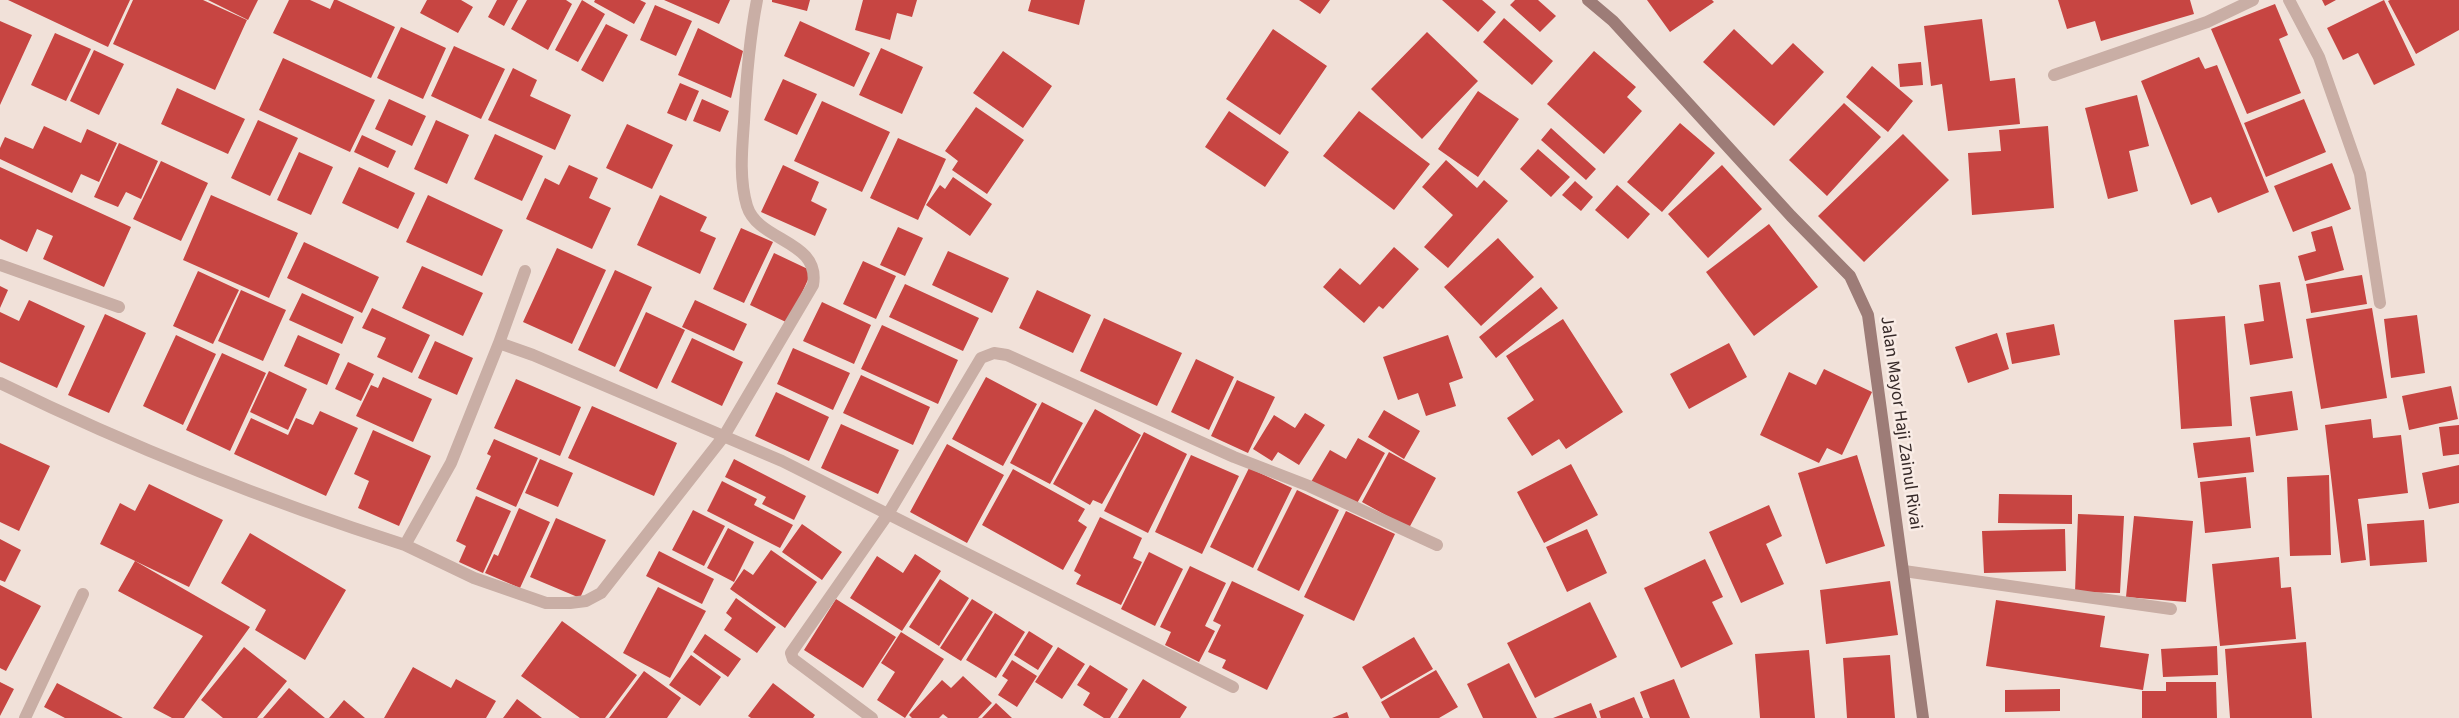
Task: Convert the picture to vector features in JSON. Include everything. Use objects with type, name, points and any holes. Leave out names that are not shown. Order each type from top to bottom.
[{"type":"street","points":[[0,383],[78,421],[312,515],[405,545],[474,578],[546,603],[570,604],[586,601],[601,593],[724,436],[813,285],[815,278],[812,265],[806,255],[757,224],[748,208],[744,189],[742,154],[748,50],[757,0]]},
{"type":"street","name":"Jalan Mayor Haji Zainul Rivai","points":[[1588,0],[1613,21],[1791,216],[1850,276],[1868,315],[1924,718]]},
{"type":"street","points":[[2054,75],[2208,22],[2253,0]]},
{"type":"street","points":[[2289,0],[2319,57],[2360,174],[2380,302]]},
{"type":"street","points":[[0,266],[119,307]]},
{"type":"street","points":[[405,545],[451,463],[499,343],[525,271]]},
{"type":"street","points":[[499,343],[533,355],[782,461],[1233,687]]},
{"type":"street","points":[[872,718],[793,659],[791,653],[888,514],[981,358],[994,353],[1007,355],[1234,457],[1309,486],[1437,545]]},
{"type":"street","points":[[1904,571],[2171,609]]},
{"type":"street","points":[[26,718],[83,594]]},
{"type":"building","points":[[8,0],[130,0],[108,47]]},
{"type":"building","points":[[133,0],[203,0],[247,20],[215,90],[113,44]]},
{"type":"building","points":[[208,0],[258,0],[248,20]]},
{"type":"building","points":[[289,0],[310,0],[330,9],[334,0],[337,0],[395,27],[371,78],[273,33]]},
{"type":"building","points":[[427,0],[461,0],[473,7],[458,33],[420,13]]},
{"type":"building","points":[[497,0],[518,0],[504,26],[488,17]]},
{"type":"building","points":[[527,0],[566,0],[572,4],[548,50],[511,29]]},
{"type":"building","points":[[582,0],[605,14],[578,62],[555,50]]},
{"type":"building","points":[[595,0],[640,0],[646,3],[634,24],[594,2]]},
{"type":"building","points":[[664,0],[730,0],[719,24]]},
{"type":"building","points":[[772,0],[810,0],[807,11],[772,2]]},
{"type":"building","points":[[863,0],[917,0],[912,17],[897,13],[890,40],[855,30]]},
{"type":"building","points":[[1031,0],[1085,0],[1079,25],[1028,11]]},
{"type":"building","points":[[1299,0],[1330,0],[1320,14]]},
{"type":"building","points":[[1442,0],[1482,0],[1496,12],[1478,32]]},
{"type":"building","points":[[1515,0],[1538,0],[1556,16],[1540,32],[1510,5]]},
{"type":"building","points":[[1647,0],[1712,0],[1714,2],[1670,32]]},
{"type":"building","points":[[2058,0],[2190,0],[2194,14],[2101,41],[2095,21],[2067,29]]},
{"type":"building","points":[[2322,0],[2336,0],[2325,6]]},
{"type":"building","points":[[2384,0],[2415,65],[2374,85],[2358,53],[2343,60],[2327,28]]},
{"type":"building","points":[[2459,0],[2459,30],[2416,54],[2388,1]]},
{"type":"building","points":[[2275,4],[2288,35],[2279,39],[2301,93],[2247,114],[2211,29]]},
{"type":"building","points":[[655,5],[692,21],[676,56],[640,40]]},
{"type":"building","points":[[1504,18],[1553,61],[1532,85],[1483,42]]},
{"type":"building","points":[[1982,19],[1990,81],[2015,78],[2020,124],[1948,131],[1942,84],[1931,86],[1924,26]]},
{"type":"building","points":[[0,21],[32,35],[0,105]]},
{"type":"building","points":[[800,21],[870,53],[854,87],[784,56]]},
{"type":"building","points":[[606,24],[628,35],[603,82],[581,70]]},
{"type":"building","points":[[401,27],[446,48],[423,99],[377,78]]},
{"type":"building","points":[[698,28],[743,51],[731,98],[678,75]]},
{"type":"building","points":[[1273,29],[1327,66],[1280,135],[1226,99]]},
{"type":"building","points":[[1734,29],[1772,65],[1793,43],[1824,72],[1774,126],[1703,62]]},
{"type":"building","points":[[1427,32],[1478,81],[1422,139],[1371,89]]},
{"type":"building","points":[[55,33],[91,49],[66,101],[31,85]]},
{"type":"building","points":[[454,46],[505,69],[481,119],[431,96]]},
{"type":"building","points":[[881,48],[923,67],[902,114],[859,95]]},
{"type":"building","points":[[94,50],[124,64],[99,115],[70,101]]},
{"type":"building","points":[[1003,51],[1052,86],[1023,128],[973,93]]},
{"type":"building","points":[[1594,51],[1636,87],[1627,97],[1642,111],[1604,154],[1547,104]]},
{"type":"building","points":[[2199,57],[2205,69],[2217,65],[2269,192],[2218,213],[2211,197],[2191,205],[2141,81]]},
{"type":"building","points":[[283,58],[375,100],[350,152],[259,110]]},
{"type":"building","points":[[1921,62],[1923,85],[1900,87],[1898,64]]},
{"type":"building","points":[[1872,66],[1913,101],[1888,132],[1846,97]]},
{"type":"building","points":[[513,68],[537,80],[530,96],[571,115],[555,150],[488,120]]},
{"type":"building","points":[[783,79],[817,94],[797,135],[764,120]]},
{"type":"building","points":[[680,83],[699,91],[686,121],[667,113]]},
{"type":"building","points":[[177,88],[245,119],[228,154],[161,124]]},
{"type":"building","points":[[1478,91],[1519,119],[1478,177],[1438,149]]},
{"type":"building","points":[[2137,95],[2149,146],[2129,151],[2138,191],[2108,199],[2085,108]]},
{"type":"building","points":[[389,99],[426,116],[412,146],[375,129]]},
{"type":"building","points":[[702,99],[729,111],[720,132],[693,121]]},
{"type":"building","points":[[2304,99],[2326,152],[2266,177],[2244,123]]},
{"type":"building","points":[[822,101],[890,132],[862,192],[794,161]]},
{"type":"building","points":[[1844,103],[1881,137],[1827,196],[1789,160]]},
{"type":"building","points":[[976,107],[1024,140],[987,194],[952,170],[958,161],[945,151]]},
{"type":"building","points":[[1229,111],[1289,152],[1265,187],[1205,147]]},
{"type":"building","points":[[1359,111],[1430,164],[1394,210],[1323,156]]},
{"type":"building","points":[[258,120],[298,138],[270,196],[231,178]]},
{"type":"building","points":[[436,120],[469,135],[447,184],[414,169]]},
{"type":"building","points":[[1680,123],[1715,153],[1662,212],[1627,182]]},
{"type":"building","points":[[627,124],[673,145],[652,189],[606,168]]},
{"type":"building","points":[[44,126],[81,143],[87,129],[117,143],[99,182],[81,174],[72,193],[0,159],[0,148],[5,137],[33,149]]},
{"type":"building","points":[[2048,126],[2054,208],[1972,215],[1968,153],[2001,151],[1999,130]]},
{"type":"building","points":[[1551,128],[1596,169],[1586,180],[1541,140]]},
{"type":"building","points":[[495,134],[543,156],[522,201],[474,179]]},
{"type":"building","points":[[1903,134],[1949,180],[1864,262],[1818,216]]},
{"type":"building","points":[[362,135],[396,151],[388,168],[354,152]]},
{"type":"building","points":[[898,138],[946,159],[918,220],[870,198]]},
{"type":"building","points":[[119,143],[158,161],[141,199],[126,192],[118,207],[94,197]]},
{"type":"building","points":[[1538,149],[1570,177],[1551,197],[1520,169]]},
{"type":"building","points":[[299,152],[333,167],[311,215],[277,200]]},
{"type":"building","points":[[1446,160],[1477,188],[1484,180],[1508,201],[1448,268],[1424,247],[1453,215],[1422,187]]},
{"type":"building","points":[[161,161],[208,183],[181,241],[133,219]]},
{"type":"building","points":[[2332,163],[2351,209],[2293,232],[2274,186]]},
{"type":"building","points":[[569,165],[598,178],[589,198],[611,208],[592,249],[526,219],[545,178],[559,185]]},
{"type":"building","points":[[783,165],[819,182],[811,201],[827,209],[815,236],[761,212]]},
{"type":"building","points":[[1722,165],[1762,209],[1708,258],[1668,214]]},
{"type":"building","points":[[0,167],[131,227],[104,287],[43,259],[53,236],[37,229],[27,252],[0,239]]},
{"type":"building","points":[[359,167],[415,193],[398,229],[342,203]]},
{"type":"building","points":[[953,177],[992,204],[970,236],[926,205],[940,185],[945,189]]},
{"type":"building","points":[[1575,181],[1593,197],[1581,211],[1562,195]]},
{"type":"building","points":[[1617,185],[1650,214],[1628,239],[1595,210]]},
{"type":"building","points":[[211,195],[298,233],[269,298],[183,260]]},
{"type":"building","points":[[428,195],[503,230],[482,276],[406,242]]},
{"type":"building","points":[[660,195],[707,217],[700,231],[716,238],[700,274],[637,245]]},
{"type":"building","points":[[1769,224],[1818,287],[1754,336],[1706,272]]},
{"type":"building","points":[[2332,226],[2344,270],[2305,281],[2298,256],[2316,251],[2311,232]]},
{"type":"building","points":[[898,227],[923,238],[905,276],[880,265]]},
{"type":"building","points":[[741,228],[773,242],[744,303],[713,289]]},
{"type":"building","points":[[1498,238],[1534,277],[1481,326],[1444,287]]},
{"type":"building","points":[[304,242],[379,277],[362,313],[287,278]]},
{"type":"building","points":[[1394,247],[1419,269],[1383,309],[1379,306],[1364,323],[1323,287],[1340,268],[1360,285]]},
{"type":"building","points":[[557,248],[606,270],[572,344],[523,322]]},
{"type":"building","points":[[948,251],[1009,278],[992,313],[932,285]]},
{"type":"building","points":[[774,253],[812,271],[788,323],[750,305]]},
{"type":"building","points":[[863,261],[896,276],[876,319],[843,304]]},
{"type":"building","points":[[422,266],[483,293],[463,336],[402,308]]},
{"type":"building","points":[[615,270],[652,287],[615,367],[578,350]]},
{"type":"building","points":[[198,271],[239,290],[213,344],[173,326]]},
{"type":"building","points":[[2362,275],[2367,304],[2311,313],[2306,284]]},
{"type":"building","points":[[2280,282],[2293,358],[2250,365],[2244,324],[2264,321],[2259,285]]},
{"type":"building","points":[[905,284],[979,318],[963,351],[889,317]]},
{"type":"building","points":[[0,286],[8,290],[0,308]]},
{"type":"building","points":[[1541,287],[1558,308],[1496,358],[1479,337]]},
{"type":"building","points":[[241,290],[286,310],[263,361],[218,341]]},
{"type":"building","points":[[1037,290],[1091,315],[1073,353],[1019,328]]},
{"type":"building","points":[[302,293],[354,317],[342,344],[289,320]]},
{"type":"building","points":[[29,300],[85,326],[57,388],[0,362],[0,312],[19,321]]},
{"type":"building","points":[[695,300],[747,324],[734,351],[682,327]]},
{"type":"building","points":[[822,302],[871,325],[854,364],[803,341]]},
{"type":"building","points":[[372,308],[430,335],[412,373],[377,357],[386,338],[362,328]]},
{"type":"building","points":[[2372,308],[2387,398],[2321,409],[2306,319]]},
{"type":"building","points":[[646,312],[685,330],[657,389],[619,371]]},
{"type":"building","points":[[105,314],[146,333],[109,413],[68,395]]},
{"type":"building","points":[[2417,315],[2425,373],[2391,378],[2384,319]]},
{"type":"building","points":[[2225,316],[2232,426],[2181,429],[2174,320]]},
{"type":"building","points":[[1104,318],[1182,353],[1157,406],[1080,371]]},
{"type":"building","points":[[1563,319],[1623,412],[1566,449],[1559,439],[1532,456],[1507,418],[1534,400],[1506,356]]},
{"type":"building","points":[[2054,324],[2060,355],[2012,364],[2006,333]]},
{"type":"building","points":[[882,325],[958,360],[938,404],[861,369]]},
{"type":"building","points":[[1997,333],[2009,369],[1968,383],[1955,347]]},
{"type":"building","points":[[176,335],[216,354],[183,425],[143,406]]},
{"type":"building","points":[[298,335],[340,354],[327,385],[284,366]]},
{"type":"building","points":[[1448,335],[1463,378],[1449,383],[1456,406],[1426,416],[1418,393],[1398,400],[1383,357]]},
{"type":"building","points":[[692,338],[743,362],[722,406],[671,382]]},
{"type":"building","points":[[435,341],[473,358],[457,395],[418,378]]},
{"type":"building","points":[[1729,343],[1747,377],[1689,409],[1670,374]]},
{"type":"building","points":[[793,348],[850,373],[833,410],[777,384]]},
{"type":"building","points":[[222,353],[266,373],[230,451],[186,430]]},
{"type":"building","points":[[1196,359],[1234,377],[1209,430],[1171,412]]},
{"type":"building","points":[[348,362],[374,374],[361,401],[335,389]]},
{"type":"building","points":[[1824,369],[1872,392],[1842,455],[1827,448],[1819,463],[1760,435],[1789,372],[1816,385]]},
{"type":"building","points":[[269,371],[307,389],[288,430],[250,412]]},
{"type":"building","points":[[861,375],[930,407],[913,445],[843,413]]},
{"type":"building","points":[[383,377],[432,399],[413,442],[356,416],[371,385],[378,388]]},
{"type":"building","points":[[986,377],[1037,404],[1003,466],[952,439]]},
{"type":"building","points":[[516,379],[581,407],[560,456],[494,428]]},
{"type":"building","points":[[1237,380],[1275,397],[1248,453],[1211,436]]},
{"type":"building","points":[[2451,386],[2458,419],[2409,430],[2402,396]]},
{"type":"building","points":[[2292,391],[2298,430],[2256,436],[2250,397]]},
{"type":"building","points":[[776,392],[829,417],[809,461],[755,436]]},
{"type":"building","points":[[1042,402],[1083,423],[1050,484],[1010,463]]},
{"type":"building","points":[[592,406],[677,443],[654,496],[568,458]]},
{"type":"building","points":[[1095,409],[1141,435],[1102,504],[1093,500],[1090,505],[1053,484]]},
{"type":"building","points":[[1384,410],[1420,431],[1404,459],[1368,437]]},
{"type":"building","points":[[320,411],[358,428],[326,496],[234,454],[251,418],[288,435],[296,418],[313,425]]},
{"type":"building","points":[[1305,413],[1325,425],[1299,465],[1278,452],[1272,461],[1253,449],[1274,415],[1295,428]]},
{"type":"building","points":[[2371,419],[2373,438],[2401,435],[2408,493],[2358,499],[2366,560],[2341,563],[2325,425]]},
{"type":"building","points":[[841,424],[899,450],[878,494],[821,468]]},
{"type":"building","points":[[2459,425],[2459,454],[2443,456],[2439,427]]},
{"type":"building","points":[[373,430],[431,456],[399,526],[358,508],[369,481],[354,474]]},
{"type":"building","points":[[1144,432],[1187,454],[1148,533],[1104,511]]},
{"type":"building","points":[[2250,437],[2254,472],[2198,478],[2193,443]]},
{"type":"building","points":[[1358,438],[1385,453],[1355,507],[1311,482],[1330,450],[1346,459]]},
{"type":"building","points":[[494,439],[538,458],[516,507],[476,489],[491,456],[487,454]]},
{"type":"building","points":[[0,443],[50,466],[19,531],[0,522]]},
{"type":"building","points":[[947,444],[1004,475],[967,543],[910,512]]},
{"type":"building","points":[[1389,452],[1436,478],[1409,528],[1362,502]]},
{"type":"building","points":[[1191,455],[1239,476],[1202,554],[1155,532]]},
{"type":"building","points":[[1857,455],[1885,546],[1826,564],[1798,473]]},
{"type":"building","points":[[540,459],[573,473],[558,507],[525,493]]},
{"type":"building","points":[[734,459],[806,496],[794,520],[762,504],[766,497],[725,477]]},
{"type":"building","points":[[1571,464],[1598,515],[1544,543],[1517,492]]},
{"type":"building","points":[[2459,465],[2459,503],[2429,509],[2422,473]]},
{"type":"building","points":[[1249,468],[1292,488],[1253,568],[1210,547]]},
{"type":"building","points":[[1013,469],[1085,509],[1078,521],[1087,527],[1063,570],[982,525]]},
{"type":"building","points":[[2329,475],[2331,555],[2290,556],[2287,477]]},
{"type":"building","points":[[2246,477],[2251,528],[2205,533],[2200,482]]},
{"type":"building","points":[[722,481],[757,499],[754,505],[793,525],[780,548],[707,511]]},
{"type":"building","points":[[149,484],[223,520],[189,587],[100,544],[120,503],[135,511]]},
{"type":"building","points":[[1297,490],[1339,510],[1299,591],[1257,570]]},
{"type":"building","points":[[1999,494],[2072,495],[2072,524],[1998,523]]},
{"type":"building","points":[[476,496],[511,511],[483,573],[459,562],[466,546],[456,541]]},
{"type":"building","points":[[1769,505],[1782,536],[1766,544],[1784,584],[1741,603],[1709,532]]},
{"type":"building","points":[[519,508],[550,522],[520,588],[485,573],[494,554],[498,556]]},
{"type":"building","points":[[693,510],[725,526],[704,566],[672,550]]},
{"type":"building","points":[[1346,511],[1395,534],[1354,621],[1304,597]]},
{"type":"building","points":[[2078,514],[2124,516],[2120,593],[2075,592]]},
{"type":"building","points":[[2134,516],[2193,521],[2186,602],[2126,597]]},
{"type":"building","points":[[1100,517],[1142,538],[1133,558],[1142,562],[1121,605],[1076,584],[1081,575],[1074,571]]},
{"type":"building","points":[[556,518],[606,540],[580,598],[530,577]]},
{"type":"building","points":[[2424,520],[2427,562],[2370,566],[2367,524]]},
{"type":"building","points":[[802,524],[842,552],[822,580],[782,552]]},
{"type":"building","points":[[728,528],[754,542],[734,582],[707,568]]},
{"type":"building","points":[[1587,529],[1607,573],[1567,592],[1546,547]]},
{"type":"building","points":[[2065,529],[2066,571],[1984,573],[1982,531]]},
{"type":"building","points":[[250,533],[346,590],[305,660],[255,630],[266,610],[221,583]]},
{"type":"building","points":[[0,539],[21,550],[5,582],[0,580]]},
{"type":"building","points":[[771,550],[817,582],[785,628],[730,589],[744,569],[753,575]]},
{"type":"building","points":[[659,551],[714,579],[702,604],[646,576]]},
{"type":"building","points":[[1149,552],[1183,569],[1155,626],[1121,609]]},
{"type":"building","points":[[915,554],[941,571],[902,631],[850,598],[877,556],[903,573]]},
{"type":"building","points":[[2279,557],[2281,588],[2291,587],[2296,639],[2220,646],[2212,564]]},
{"type":"building","points":[[1705,559],[1723,597],[1712,602],[1733,644],[1681,668],[1644,588]]},
{"type":"building","points":[[135,561],[250,627],[184,718],[172,718],[153,708],[203,636],[118,591]]},
{"type":"building","points":[[1190,566],[1226,583],[1205,626],[1215,631],[1199,662],[1165,645],[1171,632],[1160,627]]},
{"type":"building","points":[[940,579],[969,598],[939,646],[909,627]]},
{"type":"building","points":[[1232,581],[1304,615],[1267,690],[1222,668],[1226,660],[1208,652],[1221,625],[1213,621]]},
{"type":"building","points":[[1890,581],[1898,635],[1826,644],[1820,590]]},
{"type":"building","points":[[0,585],[41,606],[6,671],[0,668]]},
{"type":"building","points":[[658,587],[706,611],[670,678],[623,653]]},
{"type":"building","points":[[736,598],[776,627],[757,653],[724,630],[732,618],[726,613]]},
{"type":"building","points":[[836,599],[896,637],[863,688],[804,650]]},
{"type":"building","points":[[972,599],[993,612],[961,661],[940,648]]},
{"type":"building","points":[[1996,600],[2105,616],[2100,647],[2149,654],[2143,690],[1986,666]]},
{"type":"building","points":[[1590,602],[1617,657],[1535,698],[1507,643]]},
{"type":"building","points":[[995,613],[1025,632],[996,678],[966,660]]},
{"type":"building","points":[[562,621],[637,675],[605,718],[580,718],[521,676]]},
{"type":"building","points":[[1029,631],[1053,646],[1038,670],[1014,655]]},
{"type":"building","points":[[901,632],[944,659],[905,718],[877,700],[895,672],[881,663]]},
{"type":"building","points":[[705,634],[741,659],[728,677],[693,652]]},
{"type":"building","points":[[1414,637],[1433,669],[1381,699],[1362,667]]},
{"type":"building","points":[[2306,642],[2312,718],[2230,718],[2225,649]]},
{"type":"building","points":[[2217,646],[2218,675],[2163,677],[2161,649]]},
{"type":"building","points":[[244,647],[287,681],[257,718],[223,718],[201,700]]},
{"type":"building","points":[[1058,647],[1085,664],[1062,699],[1035,682]]},
{"type":"building","points":[[1809,650],[1815,718],[1760,718],[1755,654]]},
{"type":"building","points":[[691,655],[721,677],[700,706],[669,685]]},
{"type":"building","points":[[1890,655],[1895,718],[1847,718],[1843,658]]},
{"type":"building","points":[[1012,660],[1037,676],[1017,707],[998,695],[1008,680],[1002,676]]},
{"type":"building","points":[[1509,663],[1537,718],[1483,718],[1467,684]]},
{"type":"building","points":[[1090,665],[1128,689],[1110,718],[1104,718],[1083,705],[1090,693],[1077,685]]},
{"type":"building","points":[[413,667],[451,688],[456,679],[496,701],[486,718],[384,718]]},
{"type":"building","points":[[1436,670],[1458,707],[1439,718],[1390,718],[1381,702]]},
{"type":"building","points":[[644,671],[681,698],[667,718],[609,718]]},
{"type":"building","points":[[963,676],[992,703],[978,718],[948,718],[943,714],[939,718],[912,718],[909,715],[942,680],[951,688]]},
{"type":"building","points":[[1143,679],[1187,707],[1180,718],[1118,718]]},
{"type":"building","points":[[1674,679],[1690,718],[1650,718],[1640,692]]},
{"type":"building","points":[[0,682],[14,689],[0,716]]},
{"type":"building","points":[[2166,682],[2216,682],[2217,718],[2142,718],[2142,691],[2166,691]]},
{"type":"building","points":[[57,683],[123,718],[65,718],[44,707]]},
{"type":"building","points":[[773,683],[815,715],[813,718],[751,718],[748,716]]},
{"type":"building","points":[[289,688],[325,718],[263,718]]},
{"type":"building","points":[[2060,689],[2060,711],[2005,712],[2005,690]]},
{"type":"building","points":[[1634,697],[1643,718],[1601,718],[1599,711]]},
{"type":"building","points":[[517,699],[542,718],[503,718]]},
{"type":"building","points":[[344,700],[365,718],[329,718]]},
{"type":"building","points":[[996,703],[1012,718],[982,718]]},
{"type":"building","points":[[1591,703],[1597,718],[1553,718]]},
{"type":"building","points":[[1347,712],[1349,718],[1332,718]]}]
